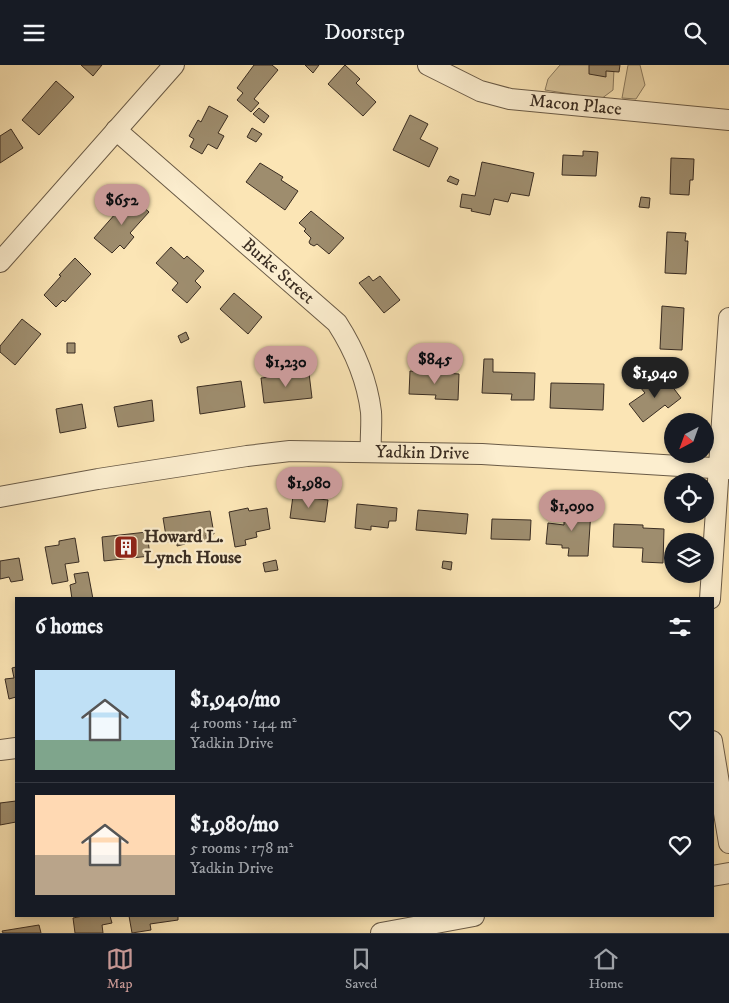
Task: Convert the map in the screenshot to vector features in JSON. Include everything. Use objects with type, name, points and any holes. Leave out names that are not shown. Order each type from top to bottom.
[{"type":"street","points":[[2,254],[174,65]]},
{"type":"street","name":"Macon Place","points":[[428,65],[480,91],[510,99],[729,120]]},
{"type":"street","name":"Burke Street","points":[[116,130],[336,323],[350,343],[362,369],[371,414],[371,451]]},
{"type":"street","points":[[710,597],[724,468],[729,317]]},
{"type":"street","name":"Yadkin Drive","points":[[0,497],[98,479],[290,451],[482,454],[724,468]]},
{"type":"street","points":[[714,747],[723,772],[729,843]]},
{"type":"street","points":[[0,751],[15,748]]},
{"type":"street","points":[[714,876],[729,873]]},
{"type":"street","points":[[381,933],[469,917]]},
{"type":"shaded area","points":[[560,65],[605,65],[614,69],[613,90],[601,99],[545,90],[548,79]]},
{"type":"shaded area","points":[[628,65],[640,65],[645,85],[636,99],[622,98]]},
{"type":"building","points":[[81,65],[102,65],[93,76]]},
{"type":"building","points":[[254,65],[272,65],[278,70],[254,99],[259,103],[251,112],[237,100],[243,93],[237,88]]},
{"type":"building","points":[[305,65],[319,65],[313,73]]},
{"type":"building","points":[[345,65],[360,79],[356,83],[376,102],[363,116],[328,84]]},
{"type":"building","points":[[589,65],[620,65],[619,72],[606,71],[606,77],[589,74]]},
{"type":"building","points":[[56,81],[74,97],[39,135],[22,120]]},
{"type":"building","points":[[209,106],[228,116],[218,133],[224,136],[217,149],[208,144],[202,154],[190,147],[194,139],[189,136],[198,120],[201,122]]},
{"type":"building","points":[[259,108],[269,116],[264,123],[253,114]]},
{"type":"building","points":[[410,115],[428,124],[420,139],[438,148],[429,167],[393,150]]},
{"type":"building","points":[[252,128],[262,134],[256,142],[247,137]]},
{"type":"building","points":[[11,129],[23,148],[0,163],[0,136]]},
{"type":"building","points":[[583,151],[598,152],[596,176],[562,175],[563,155],[583,156]]},
{"type":"building","points":[[671,158],[694,159],[693,180],[690,180],[689,195],[670,194]]},
{"type":"building","points":[[482,162],[534,173],[529,196],[511,193],[508,202],[494,199],[490,215],[460,207],[462,194],[475,196]]},
{"type":"building","points":[[260,163],[283,177],[281,180],[298,191],[285,210],[246,182]]},
{"type":"building","points":[[450,176],[459,180],[457,185],[447,181]]},
{"type":"building","points":[[131,196],[149,212],[130,233],[134,237],[124,249],[120,245],[112,253],[94,238]]},
{"type":"building","points":[[641,197],[650,198],[649,208],[639,207]]},
{"type":"building","points":[[311,211],[344,238],[329,254],[317,244],[314,246],[310,244],[311,238],[304,231],[306,229],[299,223]]},
{"type":"building","points":[[667,232],[686,233],[685,241],[688,241],[686,274],[665,273]]},
{"type":"building","points":[[171,247],[184,259],[187,256],[204,271],[195,281],[201,287],[187,303],[172,290],[178,283],[156,263]]},
{"type":"building","points":[[75,258],[91,274],[65,302],[63,300],[56,307],[44,295]]},
{"type":"building","points":[[369,276],[373,281],[380,276],[400,300],[384,313],[359,283]]},
{"type":"building","points":[[234,293],[262,317],[248,334],[220,309]]},
{"type":"building","points":[[662,306],[684,308],[682,350],[660,349]]},
{"type":"building","points":[[22,319],[41,334],[15,365],[0,352],[0,346]]},
{"type":"building","points":[[186,332],[189,339],[181,343],[178,336]]},
{"type":"building","points":[[67,343],[75,343],[75,353],[67,353]]},
{"type":"building","points":[[415,350],[438,351],[437,366],[414,364]]},
{"type":"building","points":[[484,359],[493,359],[493,372],[535,373],[534,400],[511,400],[512,394],[482,393]]},
{"type":"building","points":[[410,371],[459,374],[458,400],[435,399],[436,395],[409,394]]},
{"type":"building","points":[[309,373],[312,398],[264,403],[261,378]]},
{"type":"building","points":[[665,377],[681,398],[668,408],[665,405],[643,422],[629,404],[645,393],[640,387],[650,380],[654,385]]},
{"type":"building","points":[[241,381],[245,407],[200,414],[197,387]]},
{"type":"building","points":[[551,383],[604,384],[603,410],[550,408]]},
{"type":"building","points":[[152,400],[154,421],[118,427],[114,407]]},
{"type":"building","points":[[82,404],[86,428],[60,433],[56,409]]},
{"type":"building","points":[[293,496],[328,500],[325,522],[290,518]]},
{"type":"building","points":[[357,504],[397,508],[396,521],[389,521],[388,528],[371,526],[371,530],[355,528]]},
{"type":"building","points":[[248,508],[249,511],[267,508],[270,529],[256,532],[257,537],[245,540],[246,545],[235,547],[229,512]]},
{"type":"building","points":[[564,509],[591,510],[588,556],[568,556],[569,548],[562,548],[562,545],[546,544],[548,523],[564,525]]},
{"type":"building","points":[[418,510],[468,514],[466,534],[416,530]]},
{"type":"building","points":[[210,511],[214,534],[206,535],[207,540],[200,541],[199,536],[184,538],[185,544],[177,546],[177,540],[167,542],[163,518]]},
{"type":"building","points":[[492,519],[531,520],[530,540],[491,539]]},
{"type":"building","points":[[614,524],[643,525],[643,528],[664,529],[663,563],[642,562],[643,548],[613,547]]},
{"type":"building","name":"Howard L. Lynch House","points":[[147,532],[150,556],[104,561],[102,537]]},
{"type":"building","points":[[75,538],[79,562],[65,564],[68,581],[52,584],[45,547],[59,545],[59,541]]},
{"type":"building","points":[[19,558],[23,580],[11,582],[9,577],[0,579],[0,561]]},
{"type":"building","points":[[276,560],[278,570],[265,572],[263,563]]},
{"type":"building","points":[[443,561],[452,562],[451,570],[442,568]]},
{"type":"building","points":[[88,572],[93,597],[72,597],[70,585],[76,583],[74,574]]},
{"type":"building","points":[[15,667],[15,697],[9,699],[5,679],[14,678],[12,668]]},
{"type":"building","points":[[15,801],[15,822],[0,825],[0,803]]},
{"type":"building","points":[[110,917],[112,923],[102,925],[103,933],[75,933],[73,918]]},
{"type":"building","points":[[129,917],[178,917],[178,920],[150,924],[151,930],[132,933]]},
{"type":"building","points":[[39,925],[41,933],[3,933],[2,931]]},
{"type":"place","name":"Howard L. Lynch House","points":[[126,547]]}]
